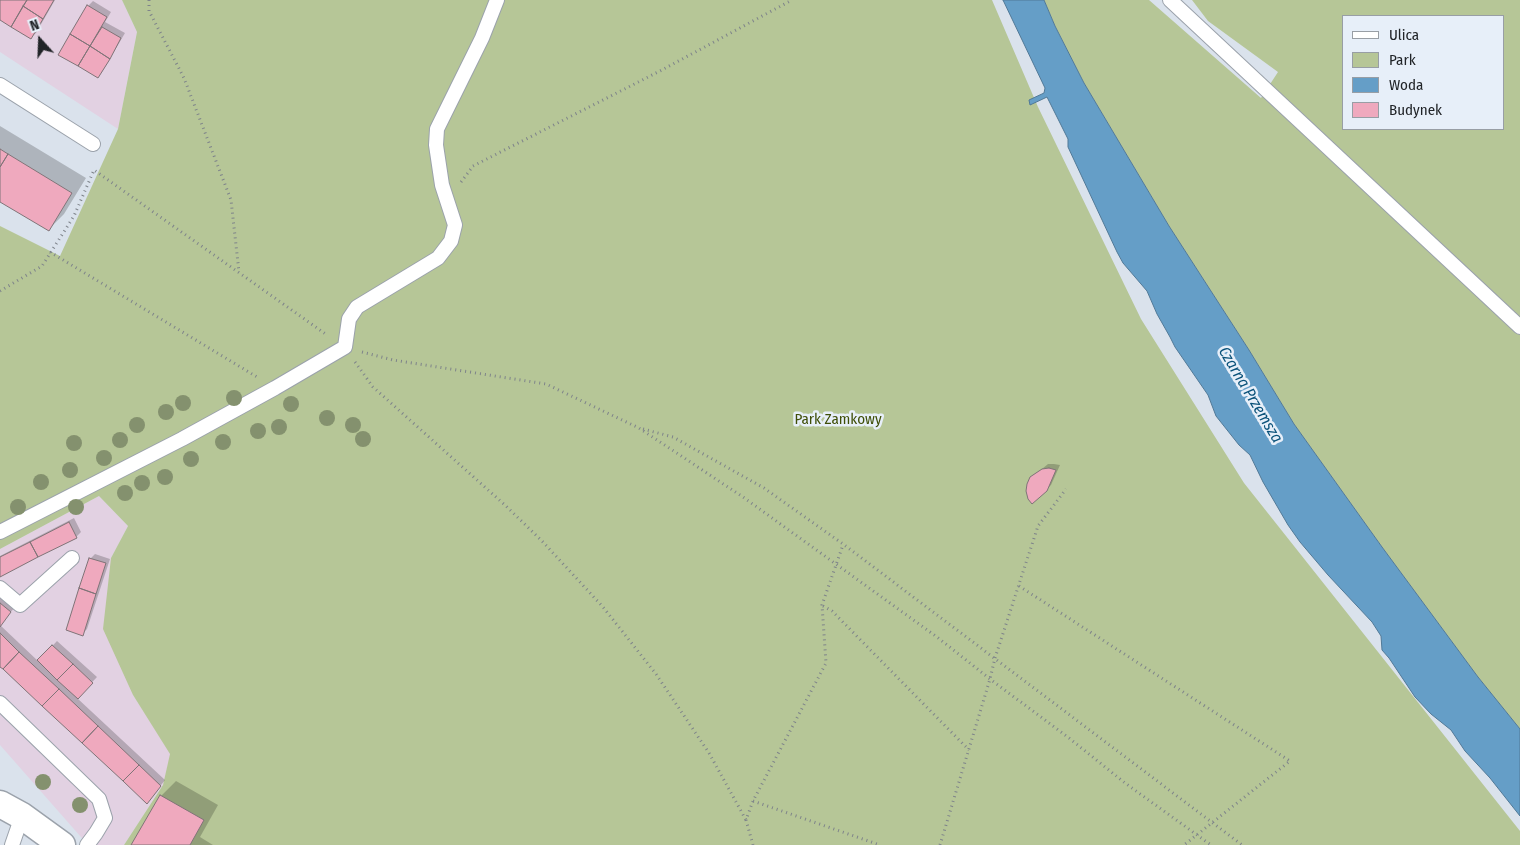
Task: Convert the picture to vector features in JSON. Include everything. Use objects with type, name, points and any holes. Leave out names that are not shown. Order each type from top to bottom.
[{"type":"street","points":[[11,810],[62,845]]},
{"type":"lane","points":[[0,532],[182,439],[275,388],[344,347],[349,318],[357,307],[438,258],[451,242],[455,225],[442,184],[436,145],[437,129],[482,38],[497,0]]},
{"type":"lane","points":[[1170,0],[1520,327]]},
{"type":"lane","points":[[0,85],[94,144]]},
{"type":"lane","points":[[0,588],[20,605],[72,558]]},
{"type":"lane","points":[[0,703],[99,799],[105,818],[87,845]]},
{"type":"lane","points":[[11,810],[12,845]]},
{"type":"path","points":[[149,0],[149,12],[184,78],[231,200],[239,272]]},
{"type":"path","points":[[447,196],[473,166],[660,71],[792,0]]},
{"type":"path","points":[[0,291],[42,266],[74,216],[94,170],[344,347],[373,387],[506,506],[542,541],[630,639],[661,681],[709,753],[746,820],[753,845]]},
{"type":"path","points":[[50,252],[275,388]]},
{"type":"path","points":[[344,347],[393,360],[546,384],[639,428],[743,498],[937,637],[1125,783],[1211,845]]},
{"type":"path","points":[[639,428],[673,437],[764,488],[844,544],[1242,845]]},
{"type":"path","points":[[940,845],[995,658],[1038,526],[1066,489]]},
{"type":"path","points":[[746,820],[752,801],[826,663],[822,606],[844,544]]},
{"type":"path","points":[[1019,586],[1290,761],[1184,845]]},
{"type":"path","points":[[822,606],[832,611],[969,750]]},
{"type":"path","points":[[752,801],[880,845]]},
{"type":"shaded area","points":[[0,0],[122,0],[137,32],[118,129],[0,52]]},
{"type":"shaded area","points":[[99,496],[128,526],[111,558],[133,695],[171,754],[163,785],[124,845],[88,845],[0,745],[0,549]]},
{"type":"green space","name":"Park Zamkowy","points":[[122,0],[992,0],[1038,107],[1141,319],[1244,483],[1520,831],[1520,845],[124,845],[163,785],[170,754],[133,695],[103,629],[111,558],[128,526],[99,496],[0,549],[0,226],[60,256],[118,129],[137,32]]},
{"type":"green space","points":[[1044,0],[1149,0],[1261,98],[1278,72],[1208,21],[1192,0],[1520,0],[1520,729],[1478,677],[1294,424],[1169,226],[1084,83]]},
{"type":"water","name":"Czarna Przemsza","points":[[1003,0],[1044,0],[1084,83],[1169,226],[1294,424],[1478,677],[1520,729],[1520,816],[1490,778],[1465,751],[1451,730],[1431,714],[1415,697],[1382,650],[1381,636],[1372,622],[1300,542],[1263,482],[1250,455],[1239,445],[1216,416],[1208,395],[1175,347],[1147,291],[1123,263],[1117,252],[1068,147],[1068,139],[1047,97],[1030,105],[1029,100],[1044,93],[1045,88]]},
{"type":"building","points":[[0,0],[27,0],[11,27],[0,20]]},
{"type":"building","points":[[27,0],[54,0],[43,19],[23,6]]},
{"type":"building","points":[[87,5],[107,17],[90,46],[70,34]]},
{"type":"building","points":[[23,6],[43,19],[31,39],[11,27]]},
{"type":"building","points":[[102,27],[121,38],[110,59],[90,46]]},
{"type":"building","points":[[70,34],[90,46],[78,66],[58,55]]},
{"type":"building","points":[[90,46],[110,59],[98,78],[78,66]]},
{"type":"building","points":[[0,149],[8,154],[0,167]]},
{"type":"building","points":[[8,154],[72,193],[49,231],[0,202],[0,167]]},
{"type":"building","points":[[1042,469],[1056,470],[1047,491],[1032,504],[1028,499],[1026,491],[1030,477]]},
{"type":"building","points":[[69,522],[77,538],[38,557],[30,542]]},
{"type":"building","points":[[30,542],[38,557],[0,577],[0,557]]},
{"type":"building","points":[[89,558],[106,563],[96,594],[79,588]]},
{"type":"building","points":[[79,588],[96,594],[83,636],[66,630]]},
{"type":"building","points":[[0,603],[11,612],[0,627]]},
{"type":"building","points":[[0,633],[19,652],[3,669],[0,667]]},
{"type":"building","points":[[52,645],[73,664],[57,680],[37,660]]},
{"type":"building","points":[[19,652],[59,689],[42,706],[3,669]]},
{"type":"building","points":[[73,664],[93,683],[78,699],[57,680]]},
{"type":"building","points":[[59,689],[98,726],[82,743],[42,706]]},
{"type":"building","points":[[98,726],[139,765],[123,781],[82,743]]},
{"type":"building","points":[[139,765],[161,786],[147,804],[123,781]]},
{"type":"building","points":[[160,795],[204,820],[190,845],[131,845]]}]
